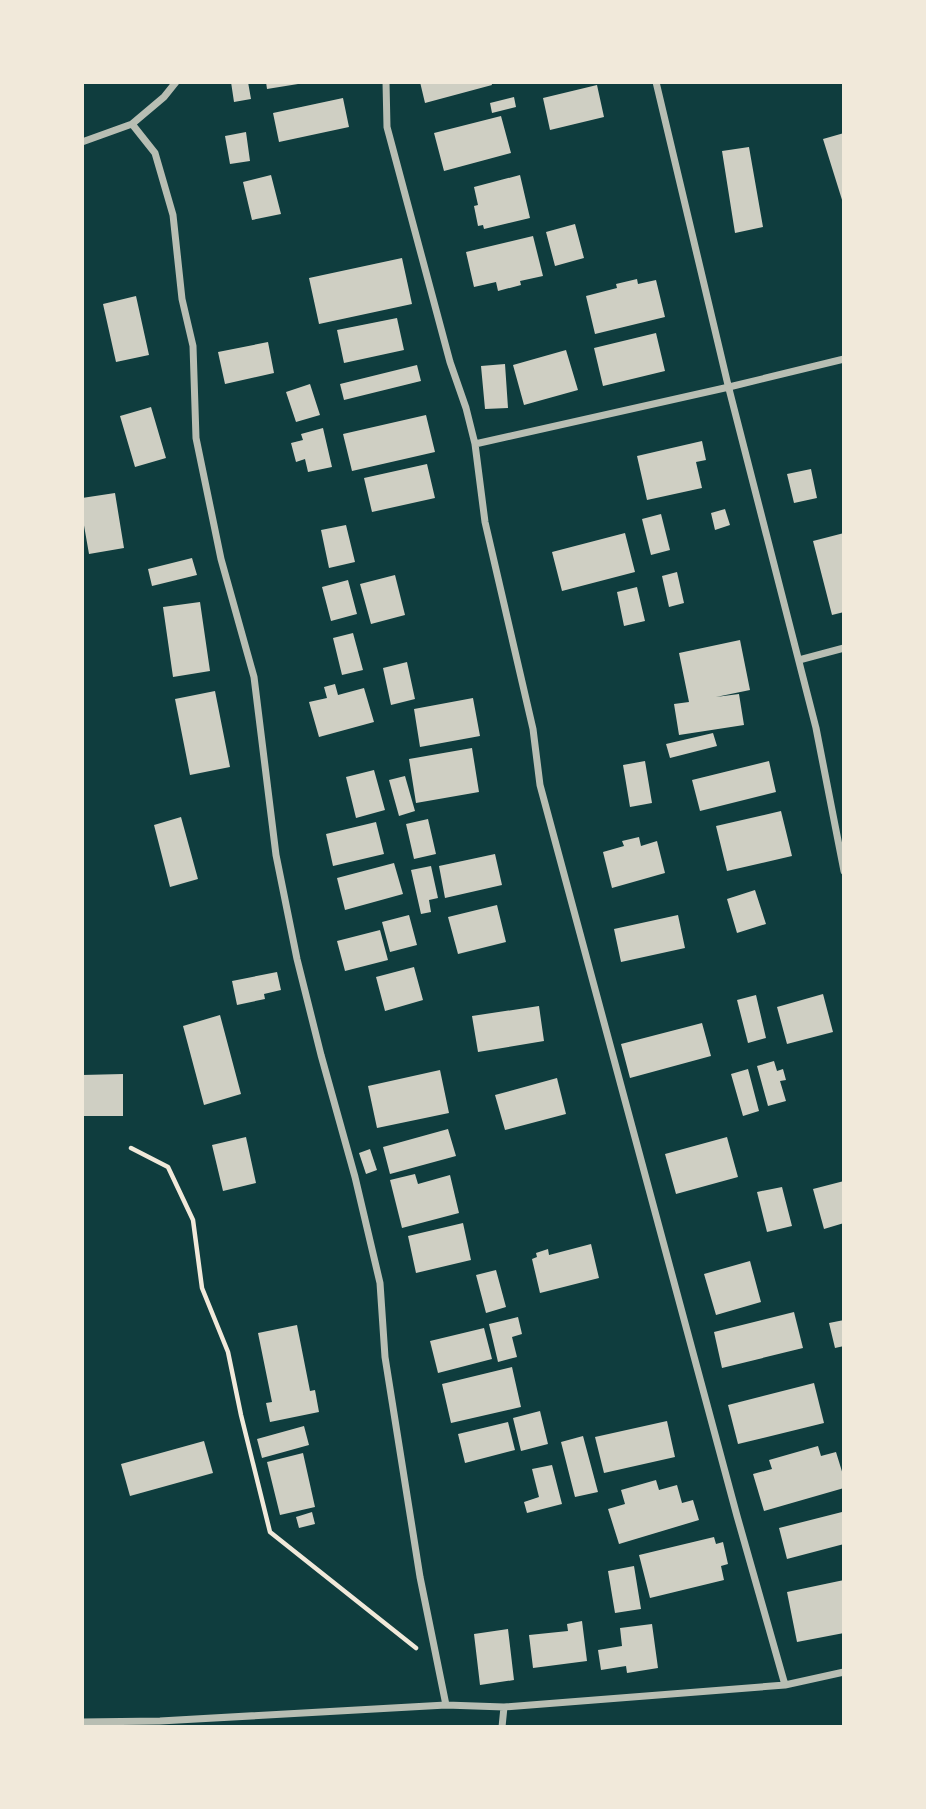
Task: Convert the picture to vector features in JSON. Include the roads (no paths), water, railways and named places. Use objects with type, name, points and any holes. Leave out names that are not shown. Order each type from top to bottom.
[{"type":"street","points":[[82,142],[132,124],[164,97],[176,82]]},
{"type":"street","points":[[386,82],[387,127],[450,362],[475,444],[485,522],[533,729],[540,785],[785,1685]]},
{"type":"street","points":[[656,82],[729,387],[816,728],[844,871]]},
{"type":"street","points":[[132,124],[155,153],[173,215],[182,299],[193,346],[196,439],[221,559],[254,677],[276,855],[297,959],[380,1283],[385,1357],[420,1577],[446,1705]]},
{"type":"street","points":[[475,444],[844,359]]},
{"type":"street","points":[[799,660],[844,648]]},
{"type":"street","points":[[82,1722],[160,1721],[446,1705],[504,1707],[785,1685],[844,1672]]},
{"type":"street","points":[[502,1727],[504,1707]]}]
